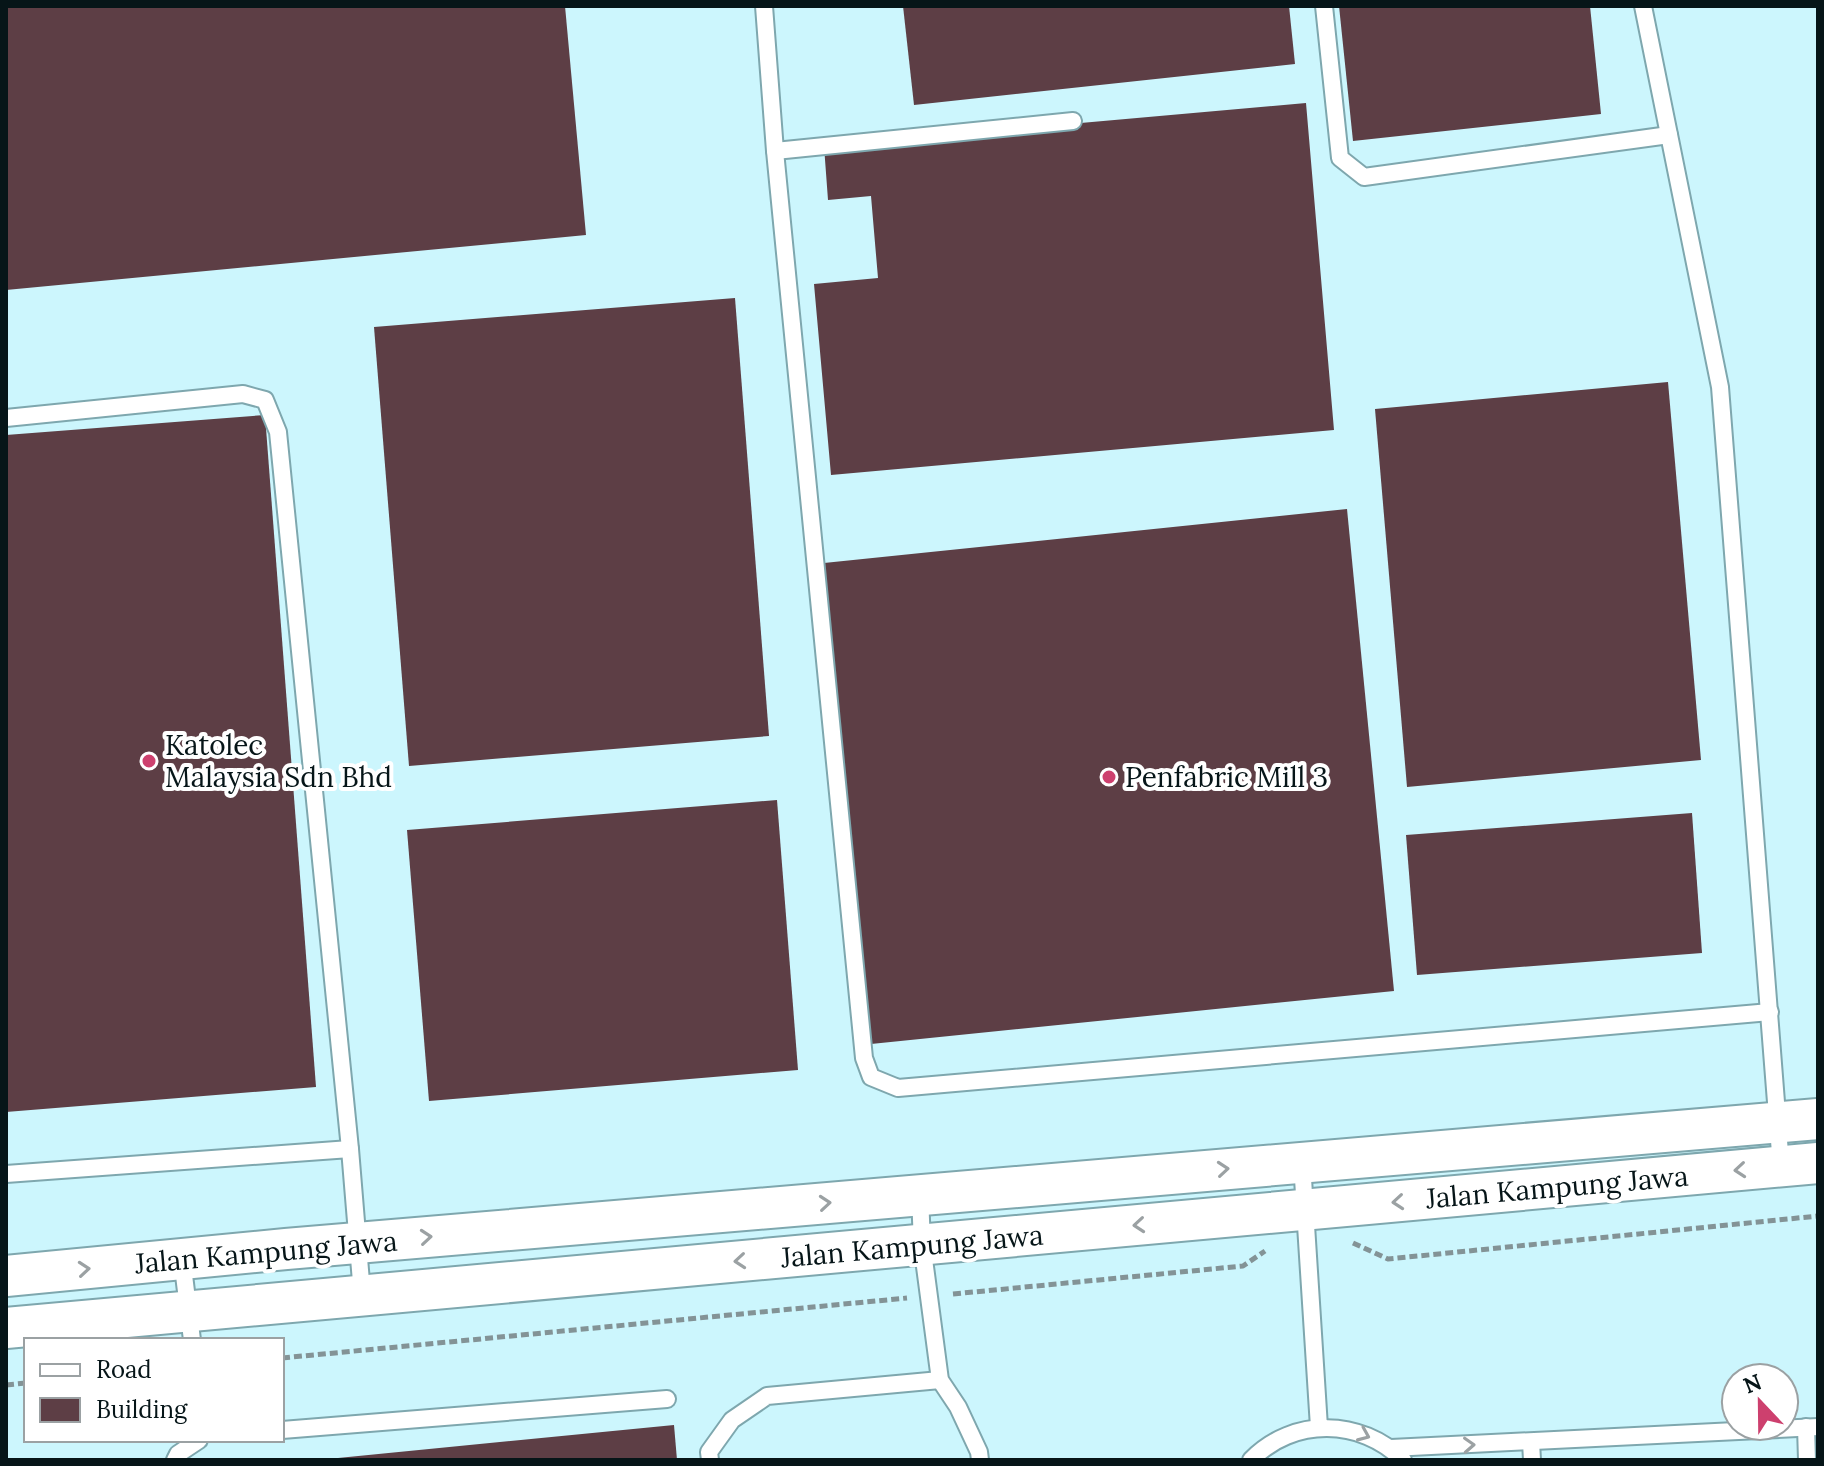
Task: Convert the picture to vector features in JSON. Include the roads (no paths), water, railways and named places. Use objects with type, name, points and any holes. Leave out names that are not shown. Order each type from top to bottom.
[{"type":"street","name":"Jalan Kampung Jawa","points":[[6,1276],[359,1243],[1818,1119]]},
{"type":"street","name":"Jalan Kampung Jawa","points":[[6,1328],[190,1326],[363,1296],[922,1244],[1306,1223],[1800,1164]]},
{"type":"lane","points":[[764,6],[775,151],[864,1058],[871,1077],[898,1088],[1770,1012]]},
{"type":"lane","points":[[1324,6],[1340,158],[1364,177],[1669,135]]},
{"type":"lane","points":[[1643,6],[1720,387],[1779,1122],[1800,1164]]},
{"type":"lane","points":[[775,151],[1073,121]]},
{"type":"lane","points":[[6,418],[243,394],[265,400],[278,432],[363,1296]]},
{"type":"lane","points":[[6,1174],[350,1149]]},
{"type":"lane","points":[[1302,1163],[1319,1427]]},
{"type":"lane","points":[[920,1195],[922,1244],[940,1380],[958,1407],[980,1460]]},
{"type":"lane","points":[[182,1259],[190,1326]]},
{"type":"lane","points":[[710,1460],[709,1452],[732,1420],[767,1396],[940,1380]]},
{"type":"lane","points":[[284,1430],[667,1399]]},
{"type":"lane","points":[[1251,1460],[1284,1436],[1319,1427],[1357,1431],[1397,1454],[1531,1442],[1812,1427],[1807,1460]]},
{"type":"lane","points":[[175,1460],[178,1454],[196,1442]]},
{"type":"lane","points":[[1531,1442],[1532,1460]]},
{"type":"place","name":"Katolec Malaysia Sdn Bhd","points":[[149,761]]},
{"type":"place","name":"Penfabric Mill 3","points":[[1109,777]]}]
